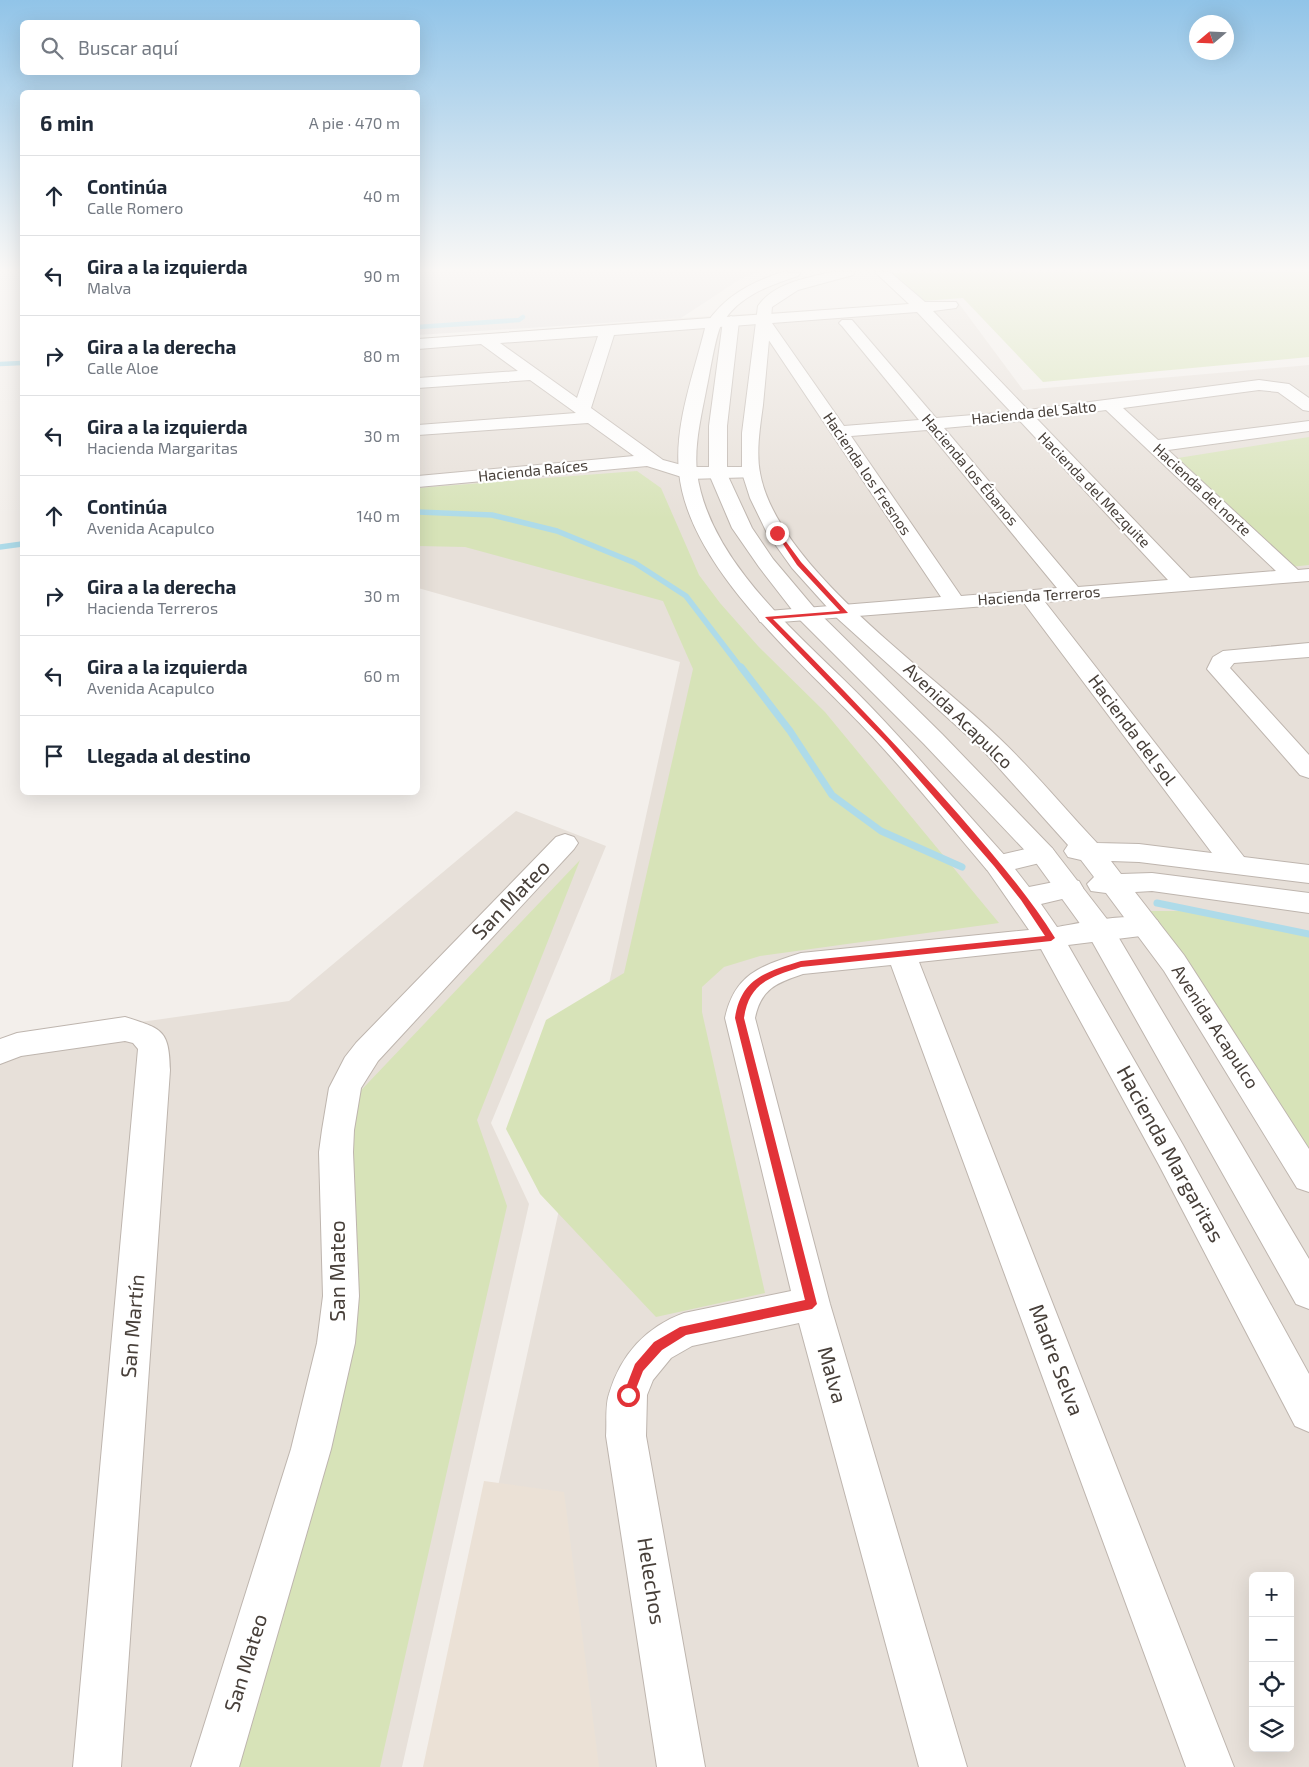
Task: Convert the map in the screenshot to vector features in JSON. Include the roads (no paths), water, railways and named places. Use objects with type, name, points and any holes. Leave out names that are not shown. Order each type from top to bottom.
[{"type":"street","points":[[506,354],[588,412],[648,460],[688,473],[751,473]]},
{"type":"street","points":[[588,412],[602,354]]},
{"type":"street","points":[[714,354],[690,436],[688,473],[698,511],[716,549],[737,580],[768,617],[890,741],[997,864],[1043,854],[1088,850],[1139,852],[1309,874]]},
{"type":"street","name":"Avenida Acapulco","points":[[721,354],[718,474],[742,528],[766,563],[808,615],[933,739],[1043,854]]},
{"type":"street","name":"Avenida Acapulco","points":[[759,354],[751,433],[751,473],[759,498],[777,533],[799,564],[845,613],[990,743],[1088,850],[1148,927],[1195,995],[1309,1178]]},
{"type":"street","name":"Hacienda los Fresnos","points":[[786,354],[955,602]]},
{"type":"street","name":"Hacienda los Ébanos","points":[[873,354],[1073,594]]},
{"type":"street","name":"Hacienda del Mezquite","points":[[965,354],[1184,584]]},
{"type":"street","points":[[420,383],[536,375]]},
{"type":"street","name":"Hacienda del Salto","points":[[838,432],[1023,416],[1259,385],[1283,388],[1309,406]]},
{"type":"street","name":"Hacienda del norte","points":[[1110,405],[1301,576]]},
{"type":"street","points":[[420,430],[588,412]]},
{"type":"street","points":[[1155,446],[1309,426]]},
{"type":"street","name":"Hacienda Raíces","points":[[420,482],[648,460]]},
{"type":"street","name":"Hacienda Terreros","points":[[768,617],[845,613],[955,602],[1301,576]]},
{"type":"street","name":"Hacienda del sol","points":[[1030,597],[1234,863]]},
{"type":"street","points":[[1309,650],[1231,656],[1223,659],[1218,664],[1218,670],[1309,770]]},
{"type":"street","name":"San Mateo","points":[[215,1767],[311,1449],[336,1343],[341,1296],[336,1152],[344,1088],[356,1066],[367,1052],[565,843]]},
{"type":"street","points":[[1043,854],[1100,930],[1309,1292]]},
{"type":"street","name":"Hacienda Margaritas","points":[[997,864],[1024,898],[1051,938],[1181,1170],[1309,1413]]},
{"type":"street","points":[[1024,898],[1069,888],[1114,882],[1176,884],[1309,904]]},
{"type":"street","points":[[902,954],[1051,938],[1100,930],[1148,927]]},
{"type":"street","name":"Malva","points":[[902,954],[801,964],[777,972],[754,984],[742,1000],[740,1018],[812,1304],[943,1767]]},
{"type":"street","name":"Madre Selva","points":[[902,954],[1210,1767]]},
{"type":"street","name":"San Martín","points":[[0,1052],[17,1045],[125,1030],[144,1035],[154,1046],[154,1070],[97,1767]]},
{"type":"street","name":"Helechos","points":[[681,1767],[626,1436],[628,1395],[639,1368],[658,1346],[684,1330],[812,1304]]},
{"type":"waterway","points":[[0,364],[20,363]]},
{"type":"waterway","points":[[420,512],[492,515],[557,531],[635,563],[686,596],[741,668]]},
{"type":"waterway","points":[[0,547],[20,544]]},
{"type":"waterway","points":[[741,667],[790,731],[832,795],[881,831],[962,867]]},
{"type":"waterway","points":[[1157,903],[1309,934]]}]
